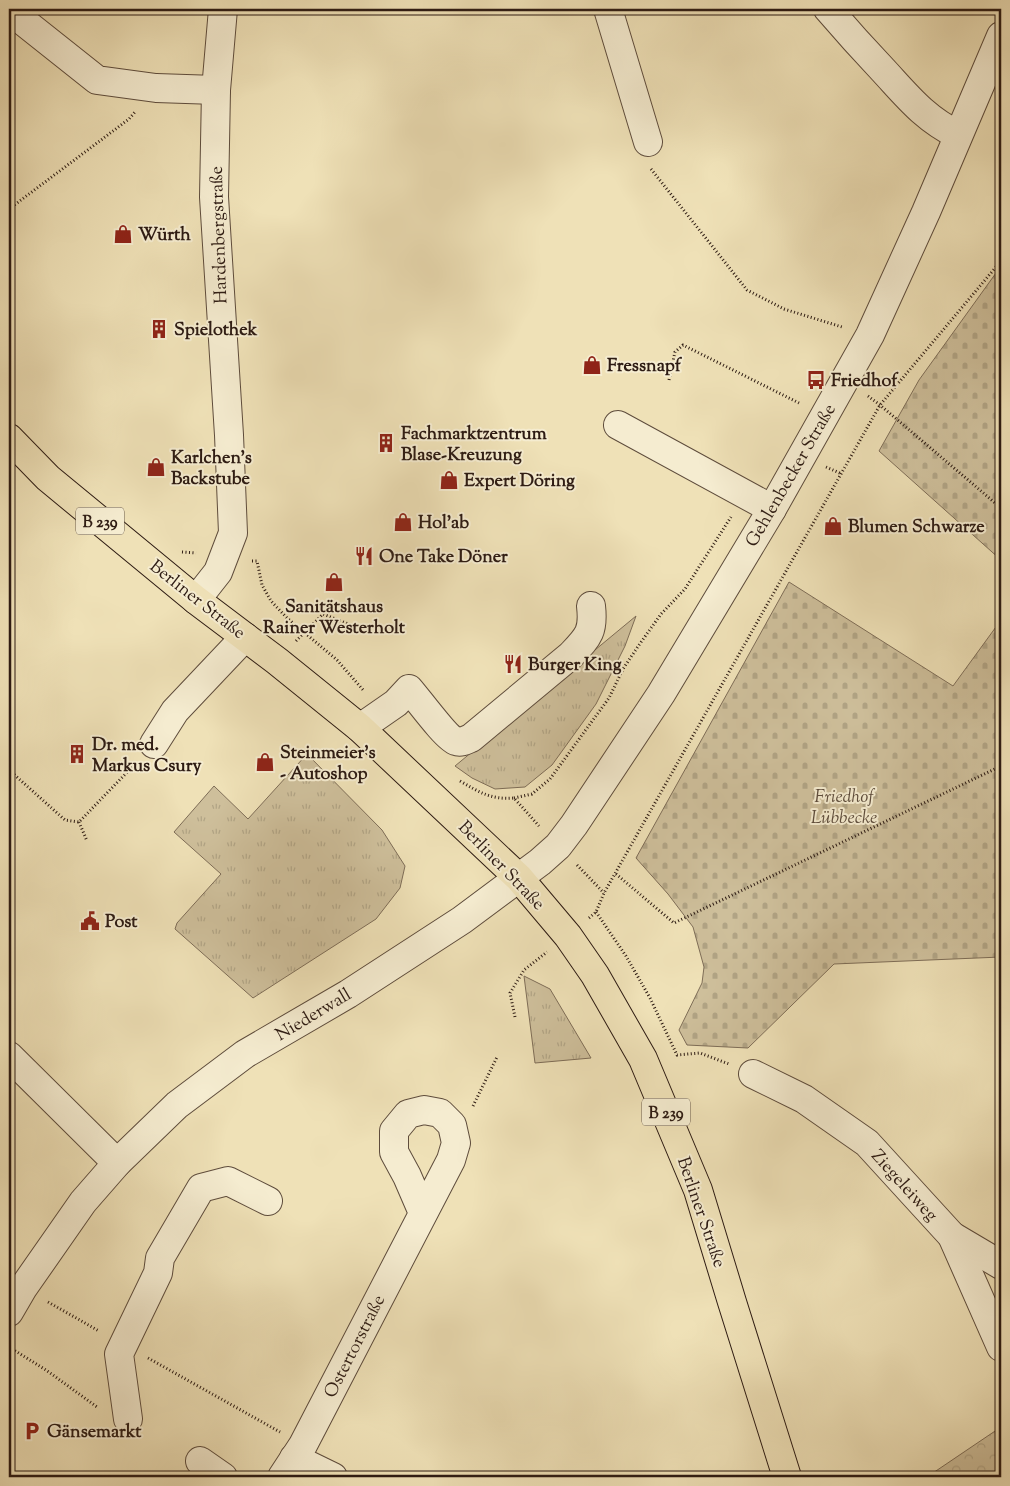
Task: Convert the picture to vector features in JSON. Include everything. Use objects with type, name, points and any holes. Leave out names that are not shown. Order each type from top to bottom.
[{"type":"main road","name":"Berliner Straße","points":[[9,438],[48,478],[196,600],[360,728],[519,878],[568,936],[595,975],[643,1058],[698,1190],[787,1477]]},
{"type":"street","points":[[12,9],[19,18],[97,80],[156,88],[216,90]]},
{"type":"street","name":"Hardenbergstraße","points":[[196,600],[218,572],[234,533],[214,197],[216,90],[223,9]]},
{"type":"street","points":[[608,9],[648,142]]},
{"type":"street","points":[[828,9],[923,112],[943,127],[958,135]]},
{"type":"street","name":"Gehlenbecker Straße","points":[[519,878],[558,846],[574,825],[661,694],[772,509],[870,335],[1001,36]]},
{"type":"street","points":[[618,425],[772,509]]},
{"type":"street","points":[[360,728],[396,703],[409,689],[451,738],[462,742],[471,738],[571,655],[585,640],[592,628],[592,606]]},
{"type":"street","points":[[154,744],[175,711],[245,637]]},
{"type":"street","name":"Niederwall","points":[[9,1312],[23,1288],[83,1202],[117,1163],[177,1105],[245,1054],[348,994],[462,920],[519,878]]},
{"type":"street","points":[[9,1056],[117,1163]]},
{"type":"street","name":"Ziegeleiweg","points":[[753,1074],[804,1099],[866,1143],[952,1236],[1001,1347]]},
{"type":"street","points":[[423,1213],[394,1152],[394,1131],[408,1114],[424,1110],[440,1113],[452,1125],[456,1143]]},
{"type":"street","name":"Ostertorstraße","points":[[293,1460],[451,1160],[456,1143]]},
{"type":"street","points":[[128,1420],[118,1354],[158,1273],[160,1258],[201,1188],[228,1181],[268,1201]]},
{"type":"street","points":[[952,1236],[1001,1265]]},
{"type":"street","points":[[293,1460],[333,1477]]},
{"type":"street","points":[[200,1461],[223,1477]]},
{"type":"path","points":[[9,209],[129,119],[156,88]]},
{"type":"path","points":[[648,142],[647,164],[747,290],[784,309],[870,335]]},
{"type":"path","points":[[515,1018],[510,993],[524,970],[596,912],[604,893],[880,405],[1001,261]]},
{"type":"path","points":[[669,380],[675,352],[683,345],[804,406]]},
{"type":"path","points":[[880,405],[1001,508]]},
{"type":"path","points":[[514,798],[532,794],[550,779],[609,698],[623,669],[661,614],[685,589],[746,494]]},
{"type":"path","points":[[307,629],[323,614],[370,633]]},
{"type":"path","points":[[79,822],[154,744]]},
{"type":"path","points":[[616,874],[674,923],[1001,766]]},
{"type":"path","points":[[9,770],[64,820],[79,822]]},
{"type":"path","points":[[79,822],[87,841]]},
{"type":"path","points":[[596,912],[626,956],[650,998],[677,1055],[700,1053],[753,1074]]},
{"type":"path","points":[[456,1143],[497,1057]]},
{"type":"path","points":[[23,1288],[123,1344],[293,1460]]},
{"type":"path","points":[[9,1347],[46,1370],[101,1409]]},
{"type":"green space","points":[[1001,266],[1001,560],[879,451],[919,380]]},
{"type":"green space","name":"Friedhof Lübbecke","points":[[789,582],[953,686],[1001,620],[1001,957],[834,964],[748,1048],[687,1045],[679,1030],[702,983],[704,967],[693,927],[668,894],[636,858]]},
{"type":"green space","points":[[636,616],[625,646],[596,704],[552,765],[525,787],[495,789],[472,778],[455,766]]},
{"type":"green space","points":[[307,754],[382,830],[405,866],[400,888],[376,919],[253,998],[175,929],[177,923],[221,874],[174,832],[214,786],[248,819]]},
{"type":"green space","points":[[524,976],[550,989],[591,1058],[535,1063]]},
{"type":"green space","points":[[1001,1427],[1001,1477],[927,1477]]},
{"type":"place","name":"Würth","points":[[123,234]]},
{"type":"place","name":"Spielothek","points":[[159,329]]},
{"type":"place","name":"Fressnapf","points":[[592,365]]},
{"type":"place","name":"Friedhof","points":[[816,380]]},
{"type":"place","name":"Fachmarktzentrum Blase-Kreuzung","points":[[386,443]]},
{"type":"place","name":"Karlchen's Backstube","points":[[156,467]]},
{"type":"place","name":"Expert Döring","points":[[449,480]]},
{"type":"place","name":"Hol'ab","points":[[403,522]]},
{"type":"place","name":"Blumen Schwarze","points":[[833,526]]},
{"type":"place","name":"One Take Döner","points":[[364,556]]},
{"type":"place","name":"Sanitätshaus Rainer Westerholt","points":[[334,582]]},
{"type":"place","name":"Burger King","points":[[513,664]]},
{"type":"place","name":"Dr. med. Markus Csury","points":[[77,754]]},
{"type":"place","name":"Steinmeier's - Autoshop","points":[[265,762]]},
{"type":"place","name":"Post","points":[[90,921]]},
{"type":"place","name":"Gänsemarkt","points":[[32,1431]]}]
